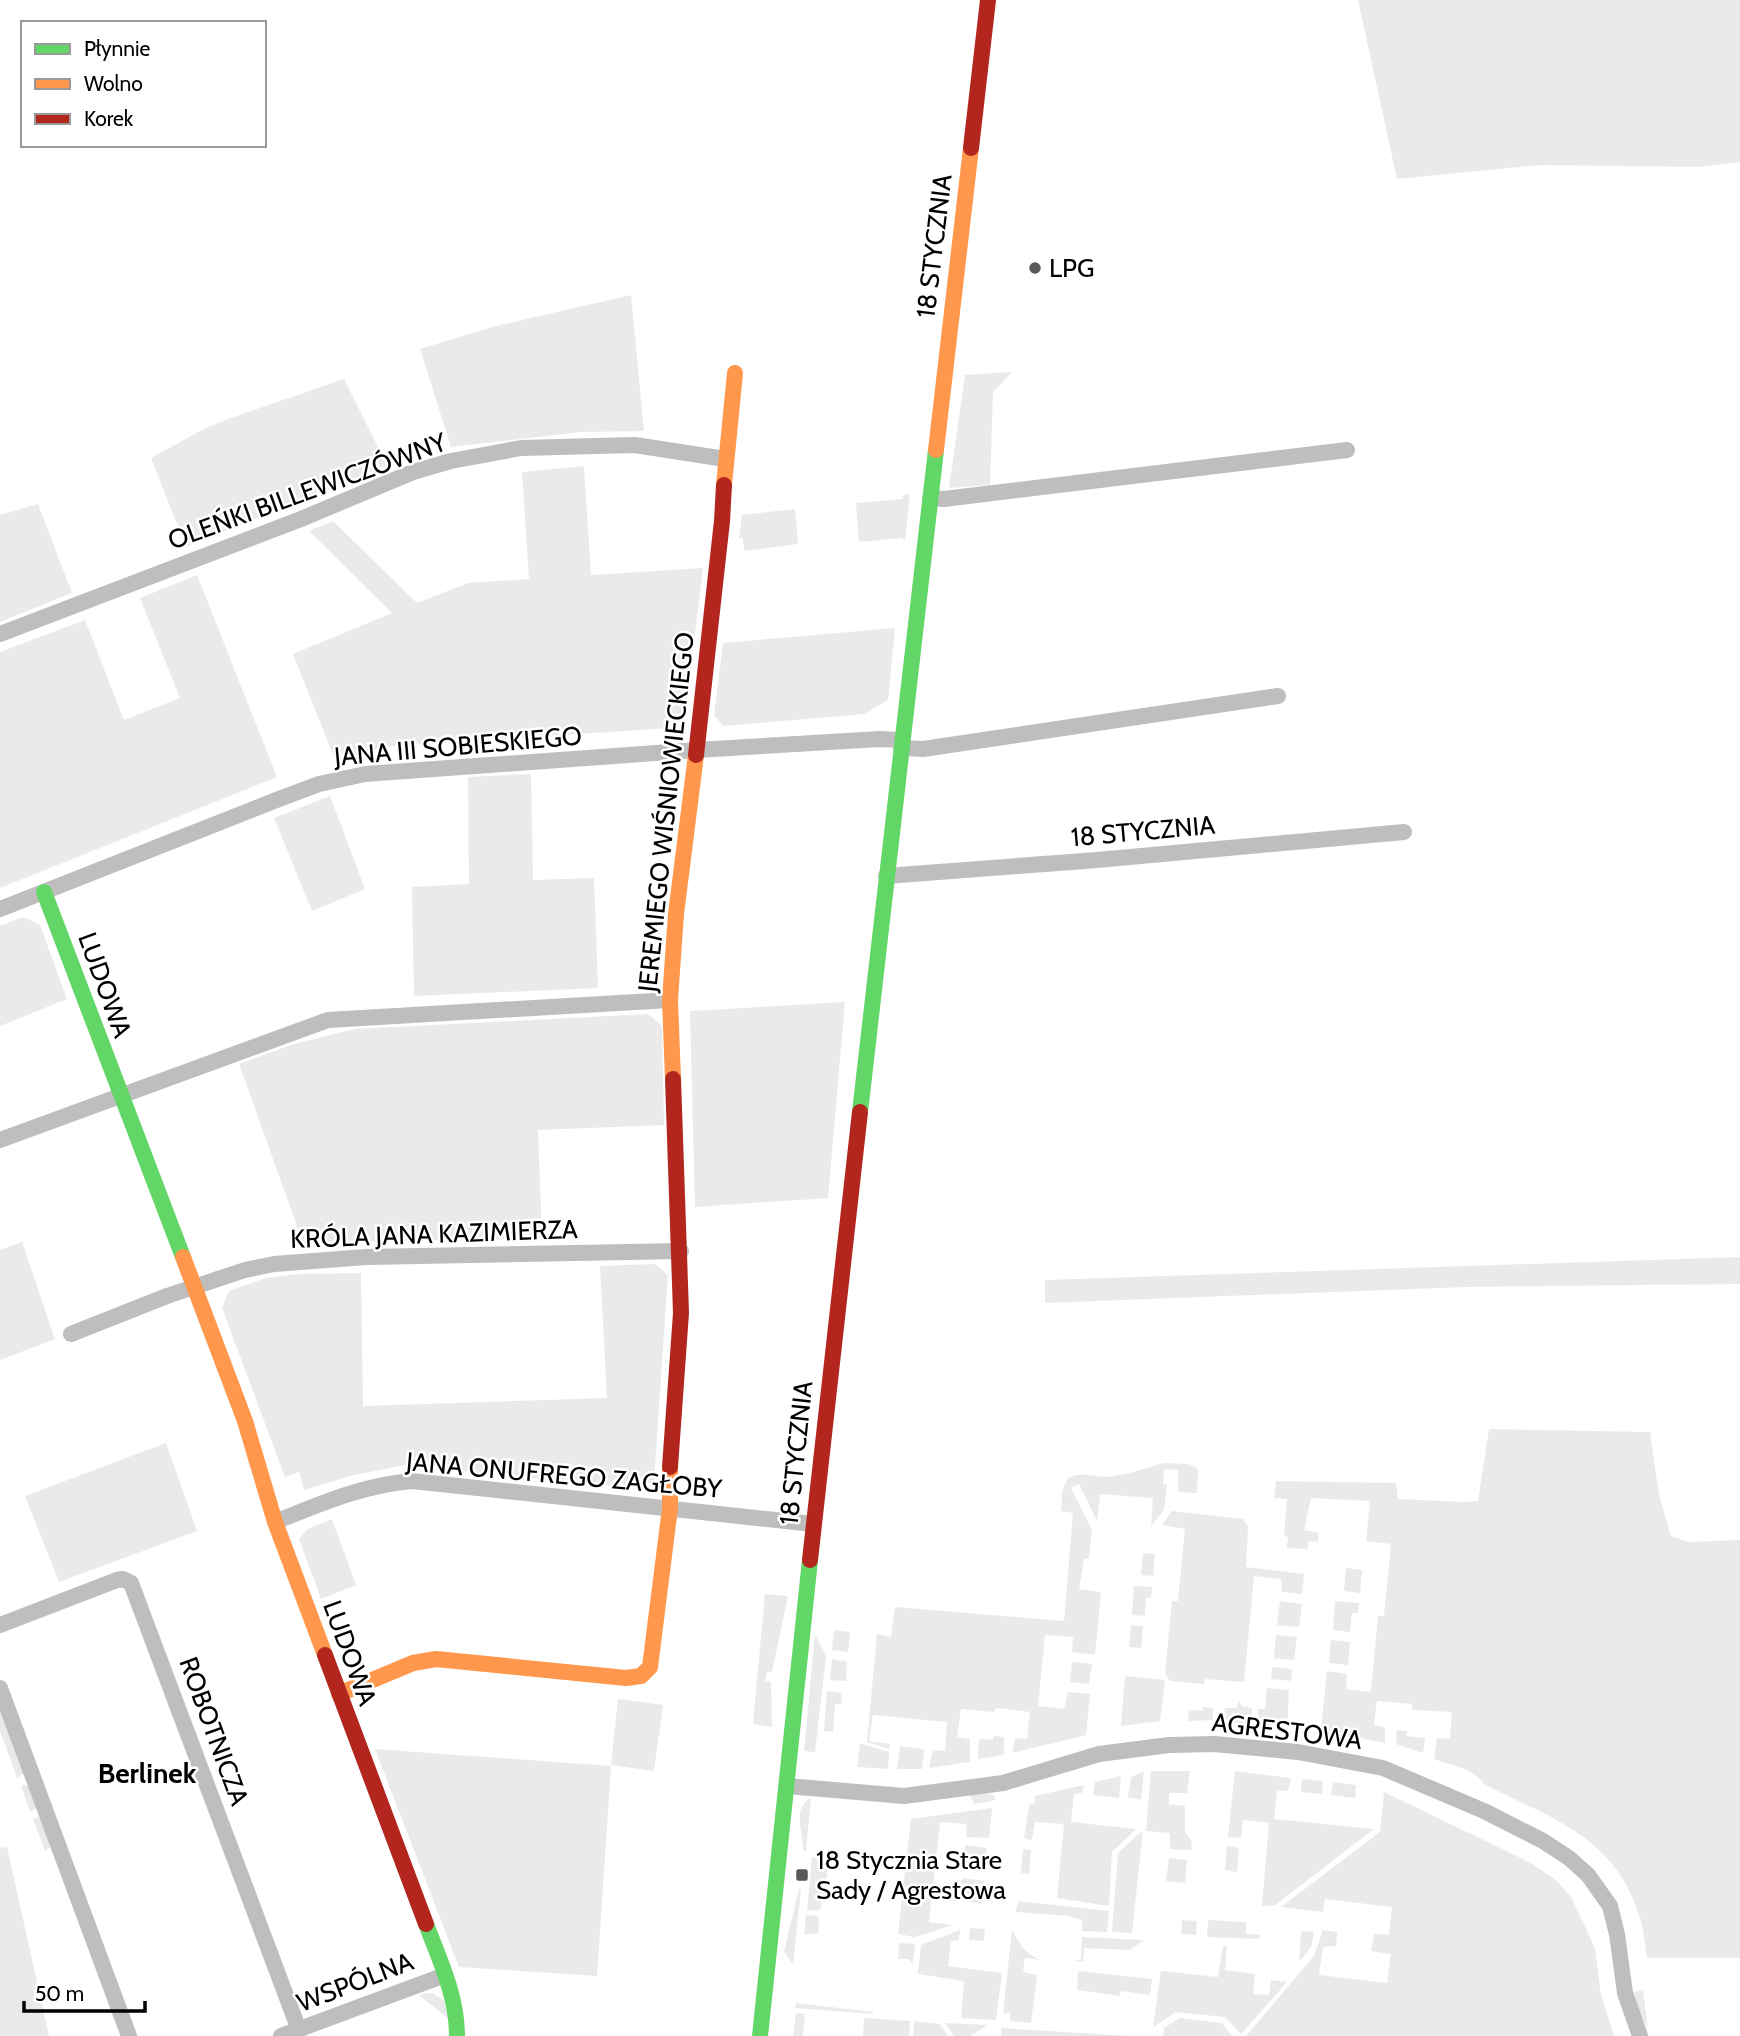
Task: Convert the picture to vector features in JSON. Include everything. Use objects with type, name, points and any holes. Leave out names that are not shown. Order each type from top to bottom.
[{"type":"street","name":"18 STYCZNIA","points":[[760,2036],[813,1524],[988,0]]},
{"type":"street","name":"JEREMIEGO WIŚNIOWIECKIEGO","points":[[339,1694],[412,1663],[436,1658],[626,1678],[641,1676],[647,1672],[652,1660],[670,1508],[670,1460],[681,1313],[681,1251],[670,1000],[676,914],[697,750],[736,373]]},
{"type":"street","name":"OLEŃKI BILLEWICZÓWNY","points":[[0,634],[301,519],[414,472],[451,461],[521,449],[635,445],[725,459]]},
{"type":"street","points":[[930,498],[958,498],[1347,450]]},
{"type":"street","points":[[901,744],[923,749],[1279,696]]},
{"type":"street","name":"JANA III SOBIESKIEGO","points":[[0,909],[319,784],[365,775],[880,739],[901,744]]},
{"type":"street","name":"18 STYCZNIA","points":[[886,876],[1404,832]]},
{"type":"street","name":"LUDOWA","points":[[44,892],[245,1421],[275,1522],[446,1975],[455,2004],[457,2036]]},
{"type":"street","points":[[0,1140],[328,1020],[670,1000]]},
{"type":"street","name":"KRÓLA JANA KAZIMIERZA","points":[[193,1288],[244,1270],[296,1261],[366,1257],[681,1251]]},
{"type":"street","points":[[71,1334],[193,1288]]},
{"type":"street","name":"JANA ONUFREGO ZAGŁOBY","points":[[275,1522],[349,1493],[412,1481],[813,1524]]},
{"type":"street","name":"ROBOTNICZA","points":[[0,1625],[117,1580],[123,1579],[131,1583],[299,2029]]},
{"type":"street","points":[[0,1688],[129,2036]]},
{"type":"street","name":"AGRESTOWA","points":[[787,1786],[904,1796],[1003,1783],[1099,1754],[1180,1745],[1214,1744],[1298,1752],[1383,1768],[1484,1811],[1543,1841],[1569,1858],[1588,1875],[1610,1906],[1617,1934],[1625,1993],[1640,2036]]},
{"type":"street","name":"WSPÓLNA","points":[[281,2036],[446,1975]]},
{"type":"shaded area","points":[[1358,0],[1740,0],[1740,162],[1700,167],[1540,165],[1397,179]]},
{"type":"shaded area","points":[[631,295],[644,431],[581,432],[451,447],[420,349],[492,327]]},
{"type":"shaded area","points":[[1012,372],[993,392],[990,485],[949,488],[965,375]]},
{"type":"shaded area","points":[[344,379],[387,465],[186,547],[151,458],[228,419]]},
{"type":"shaded area","points":[[584,466],[591,575],[703,568],[685,715],[672,728],[394,746],[334,757],[293,654],[392,613],[309,531],[333,521],[417,603],[468,583],[529,579],[522,472]]},
{"type":"shaded area","points":[[910,494],[905,541],[902,538],[859,542],[856,503],[902,499],[903,495]]},
{"type":"shaded area","points":[[38,504],[72,593],[0,622],[0,515]]},
{"type":"shaded area","points":[[795,509],[798,544],[744,551],[743,538],[739,538],[742,515]]},
{"type":"shaded area","points":[[197,575],[277,777],[0,888],[0,652],[85,620],[124,720],[180,698],[140,598]]},
{"type":"shaded area","points":[[895,628],[888,700],[864,714],[723,726],[714,715],[723,643]]},
{"type":"shaded area","points":[[531,774],[533,880],[594,878],[598,988],[414,996],[412,887],[469,884],[468,777]]},
{"type":"shaded area","points":[[330,796],[365,889],[312,911],[274,818]]},
{"type":"shaded area","points":[[23,917],[40,925],[67,999],[0,1026],[0,926]]},
{"type":"shaded area","points":[[845,1002],[828,1198],[695,1207],[690,1011]]},
{"type":"shaded area","points":[[648,1014],[662,1026],[664,1125],[538,1130],[542,1238],[303,1243],[239,1064],[294,1044],[355,1029]]},
{"type":"shaded area","points":[[22,1242],[55,1339],[0,1360],[0,1250]]},
{"type":"shaded area","points":[[1740,1257],[1740,1284],[1465,1287],[1045,1303],[1045,1280]]},
{"type":"shaded area","points":[[655,1264],[668,1275],[654,1480],[642,1489],[405,1465],[350,1476],[304,1490],[299,1472],[285,1477],[222,1308],[229,1291],[266,1278],[299,1274],[361,1273],[363,1406],[607,1398],[600,1266]]},
{"type":"shaded area","points":[[1489,1429],[1650,1432],[1659,1495],[1671,1536],[1688,1542],[1740,1540],[1740,1958],[1647,1958],[1641,1921],[1631,1893],[1617,1870],[1600,1851],[1559,1821],[1485,1785],[1469,1771],[1434,1759],[1437,1738],[1450,1739],[1452,1712],[1412,1710],[1412,1704],[1377,1701],[1374,1725],[1385,1728],[1385,1743],[1321,1730],[1327,1671],[1347,1674],[1346,1689],[1371,1692],[1378,1616],[1384,1616],[1391,1544],[1366,1541],[1370,1501],[1311,1498],[1304,1530],[1319,1533],[1318,1542],[1309,1541],[1307,1549],[1287,1548],[1288,1537],[1284,1536],[1287,1499],[1274,1498],[1276,1481],[1396,1483],[1398,1499],[1478,1501]]},
{"type":"shaded area","points":[[166,1443],[197,1531],[59,1582],[25,1496]]},
{"type":"shaded area","points":[[1164,1463],[1188,1464],[1198,1469],[1197,1493],[1178,1492],[1178,1470],[1164,1469],[1163,1484],[1167,1485],[1164,1510],[1151,1526],[1153,1498],[1100,1494],[1097,1521],[1079,1484],[1071,1488],[1092,1530],[1089,1559],[1084,1559],[1079,1589],[1101,1592],[1095,1655],[1072,1652],[1073,1637],[1045,1635],[1038,1706],[1064,1709],[1068,1692],[1090,1694],[1086,1735],[1012,1753],[1015,1738],[1027,1739],[1030,1712],[996,1708],[994,1712],[961,1709],[957,1737],[970,1739],[970,1762],[929,1768],[933,1750],[945,1751],[947,1722],[873,1715],[869,1741],[890,1744],[889,1749],[867,1742],[877,1634],[891,1637],[895,1607],[1064,1621],[1073,1513],[1061,1511],[1066,1482],[1076,1475],[1105,1477]]},
{"type":"shaded area","points":[[1172,1511],[1243,1519],[1248,1527],[1246,1567],[1304,1574],[1302,1594],[1282,1592],[1281,1579],[1254,1576],[1244,1682],[1205,1679],[1204,1684],[1170,1681],[1165,1674],[1172,1601],[1178,1601],[1185,1529],[1162,1525]]},
{"type":"shaded area","points":[[332,1519],[356,1585],[321,1599],[299,1539],[308,1529]]},
{"type":"shaded area","points":[[1143,1553],[1155,1554],[1153,1576],[1141,1575]]},
{"type":"shaded area","points":[[1346,1568],[1362,1570],[1360,1593],[1344,1591]]},
{"type":"shaded area","points":[[1134,1586],[1152,1587],[1151,1598],[1146,1598],[1145,1616],[1132,1615]]},
{"type":"shaded area","points":[[765,1594],[788,1596],[772,1672],[767,1672],[765,1681],[771,1682],[772,1727],[753,1724]]},
{"type":"shaded area","points":[[1280,1601],[1302,1604],[1299,1627],[1277,1625]]},
{"type":"shaded area","points":[[1335,1601],[1359,1603],[1358,1613],[1352,1613],[1350,1632],[1333,1630]]},
{"type":"shaded area","points":[[1131,1625],[1143,1626],[1141,1648],[1129,1647]]},
{"type":"shaded area","points":[[834,1630],[850,1632],[848,1652],[832,1650]]},
{"type":"shaded area","points":[[815,1634],[826,1656],[815,1752],[804,1751]]},
{"type":"shaded area","points":[[1276,1635],[1297,1637],[1294,1660],[1274,1658]]},
{"type":"shaded area","points":[[1331,1640],[1350,1642],[1348,1665],[1329,1663]]},
{"type":"shaded area","points":[[832,1659],[847,1662],[846,1681],[830,1680]]},
{"type":"shaded area","points":[[1072,1662],[1092,1664],[1089,1684],[1070,1682]]},
{"type":"shaded area","points":[[1272,1667],[1292,1669],[1291,1681],[1271,1679]]},
{"type":"shaded area","points":[[1125,1676],[1165,1680],[1160,1721],[1121,1726]]},
{"type":"shaded area","points":[[1267,1688],[1289,1690],[1287,1727],[1258,1724],[1258,1709],[1265,1709]]},
{"type":"shaded area","points":[[827,1691],[842,1693],[841,1704],[835,1704],[833,1732],[824,1731]]},
{"type":"shaded area","points":[[618,1699],[663,1705],[654,1771],[611,1765]]},
{"type":"shaded area","points":[[1238,1700],[1242,1706],[1252,1708],[1252,1724],[1223,1721],[1225,1708],[1237,1708]]},
{"type":"shaded area","points":[[1203,1707],[1213,1708],[1213,1720],[1188,1721],[1189,1710],[1202,1711]]},
{"type":"shaded area","points":[[0,1709],[24,1773],[17,1778],[0,1731]]},
{"type":"shaded area","points":[[1397,1730],[1407,1731],[1407,1736],[1425,1738],[1423,1753],[1396,1744]]},
{"type":"shaded area","points":[[994,1736],[1004,1737],[1004,1755],[978,1759],[979,1739],[993,1740]]},
{"type":"shaded area","points":[[860,1743],[889,1752],[888,1769],[857,1767]]},
{"type":"shaded area","points":[[900,1746],[924,1749],[922,1769],[897,1769]]},
{"type":"shaded area","points":[[375,1749],[611,1766],[597,1976],[459,1967]]},
{"type":"shaded area","points":[[1144,1771],[1141,1800],[1128,1797],[1131,1777]]},
{"type":"shaded area","points":[[1151,1771],[1190,1771],[1187,1793],[1169,1793],[1169,1804],[1185,1806],[1185,1832],[1192,1842],[1191,1850],[1170,1849],[1170,1833],[1146,1831]]},
{"type":"shaded area","points":[[1235,1771],[1291,1778],[1288,1791],[1277,1790],[1274,1819],[1374,1829],[1275,1905],[1262,1906],[1269,1823],[1243,1820],[1241,1838],[1228,1837]]},
{"type":"shaded area","points":[[1121,1776],[1119,1798],[1093,1795],[1095,1782]]},
{"type":"shaded area","points":[[1302,1779],[1323,1781],[1322,1794],[1301,1792]]},
{"type":"shaded area","points":[[1333,1782],[1356,1785],[1355,1798],[1331,1795]]},
{"type":"shaded area","points":[[1084,1785],[1082,1793],[1074,1794],[1071,1822],[1136,1829],[1112,1852],[1109,1906],[1057,1898],[1064,1824],[1035,1822],[1032,1840],[1024,1838],[1029,1805],[1035,1803],[1035,1796]]},
{"type":"shaded area","points":[[21,1786],[28,1786],[37,1807],[30,1812]]},
{"type":"shaded area","points":[[985,1792],[993,1795],[996,1800],[974,1804],[970,1795]]},
{"type":"shaded area","points":[[1384,1792],[1529,1862],[1556,1880],[1571,1897],[1595,1948],[1601,1995],[1614,2036],[1246,2036],[1314,1956],[1323,1930],[1337,1932],[1336,1946],[1323,1947],[1319,1975],[1387,1983],[1391,1954],[1371,1951],[1374,1934],[1389,1935],[1392,1907],[1325,1899],[1323,1912],[1281,1907],[1380,1832]]},
{"type":"shaded area","points":[[811,1798],[806,1851],[803,1850],[800,1814],[805,1802]]},
{"type":"shaded area","points":[[992,1808],[989,1838],[966,1837],[967,1824],[940,1822],[929,1922],[953,1925],[915,1937],[898,1934],[911,1819]]},
{"type":"shaded area","points":[[38,1817],[51,1846],[45,1851],[33,1819]]},
{"type":"shaded area","points":[[1143,1830],[1132,1933],[1112,1932],[1118,1853]]},
{"type":"shaded area","points":[[965,1845],[987,1848],[984,1872],[963,1870]]},
{"type":"shaded area","points":[[1227,1846],[1239,1848],[1237,1872],[1225,1870]]},
{"type":"shaded area","points":[[7,1847],[49,2036],[0,2036],[0,1848]]},
{"type":"shaded area","points":[[1023,1849],[1031,1850],[1029,1874],[1021,1873]]},
{"type":"shaded area","points":[[812,1857],[821,1859],[828,1866],[821,1908],[817,1911],[807,1910]]},
{"type":"shaded area","points":[[1169,1858],[1187,1860],[1185,1883],[1166,1881]]},
{"type":"shaded area","points":[[962,1878],[985,1881],[982,1904],[959,1900]]},
{"type":"shaded area","points":[[799,1889],[801,1890],[793,1964],[784,1952]]},
{"type":"shaded area","points":[[1018,1901],[1109,1911],[1107,1932],[1082,1931],[1082,1920],[1069,1916],[1016,1912]]},
{"type":"shaded area","points":[[806,1915],[817,1916],[819,1919],[818,1933],[804,1935]]},
{"type":"shaded area","points":[[1182,1920],[1197,1921],[1196,1935],[1181,1934]]},
{"type":"shaded area","points":[[1208,1920],[1246,1922],[1246,1934],[1260,1935],[1259,1939],[1207,1937]]},
{"type":"shaded area","points":[[970,1928],[985,1929],[984,1941],[969,1940]]},
{"type":"shaded area","points":[[960,1930],[959,1940],[951,1941],[948,1966],[1002,1973],[996,2020],[961,2018],[964,1981],[918,1974],[921,1945]]},
{"type":"shaded area","points":[[1012,1930],[1023,1948],[1041,1960],[1025,1958],[1023,1972],[1037,1975],[1031,2023],[1010,2021],[1010,2012],[1003,2014]]},
{"type":"shaded area","points":[[1301,1931],[1314,1932],[1311,1947],[1299,1962]]},
{"type":"shaded area","points":[[1082,1937],[1144,1940],[1130,1950],[1084,1948],[1083,1961],[1075,1961],[1081,1959]]},
{"type":"shaded area","points":[[899,1943],[915,1944],[913,1963],[908,1959],[898,1959]]},
{"type":"shaded area","points":[[1223,1946],[1227,1946],[1225,1970],[1255,1974],[1253,1994],[1269,1995],[1271,1980],[1287,1982],[1241,2034],[1225,2017],[1176,2012],[1153,2027],[1161,1971],[1218,1977]]},
{"type":"shaded area","points":[[1078,1971],[1152,1979],[1150,1995],[1121,1991],[1120,1996],[1077,1990]]},
{"type":"shaded area","points":[[1643,1990],[1648,2029],[1638,2010],[1634,1992]]},
{"type":"shaded area","points":[[433,1993],[444,2001],[448,2018],[419,1994]]},
{"type":"shaded area","points":[[796,2003],[873,2012],[873,2014],[795,2008]]},
{"type":"shaded area","points":[[796,2013],[805,2014],[803,2036],[793,2036]]},
{"type":"shaded area","points":[[864,2018],[910,2021],[909,2036],[863,2036]]},
{"type":"shaded area","points":[[1180,2018],[1222,2023],[1232,2036],[1163,2036],[1164,2028]]},
{"type":"shaded area","points":[[914,2021],[940,2024],[948,2036],[913,2036]]},
{"type":"shaded area","points":[[945,2023],[988,2025],[970,2036],[954,2036]]},
{"type":"shaded area","points":[[1001,2028],[1130,2036],[1001,2036]]},
{"type":"traffic: fast","points":[[860,1112],[936,450]]},
{"type":"traffic: fast","points":[[44,892],[183,1257]]},
{"type":"traffic: fast","points":[[760,2036],[810,1560]]},
{"type":"traffic: fast","points":[[426,1924],[451,1993],[457,2036]]},
{"type":"traffic: slow","points":[[936,450],[971,148]]},
{"type":"traffic: slow","points":[[724,485],[735,373]]},
{"type":"traffic: slow","points":[[673,1079],[670,1000],[676,914],[696,755]]},
{"type":"traffic: slow","points":[[183,1257],[245,1421],[275,1522],[325,1655]]},
{"type":"traffic: slow","points":[[339,1694],[413,1663],[436,1659],[626,1678],[641,1676],[650,1667],[670,1508],[670,1467]]},
{"type":"traffic: jam","points":[[971,148],[988,0]]},
{"type":"traffic: jam","points":[[696,755],[724,485]]},
{"type":"traffic: jam","points":[[670,1467],[681,1313],[673,1079]]},
{"type":"traffic: jam","points":[[810,1560],[860,1112]]},
{"type":"traffic: jam","points":[[325,1655],[426,1924]]},
{"type":"place","name":"LPG","points":[[1035,268]]},
{"type":"place","name":"18 Stycznia Stare Sady / Agrestowa","points":[[802,1875]]},
{"type":"district","name":"Berlinek","points":[[147,1773]]}]
